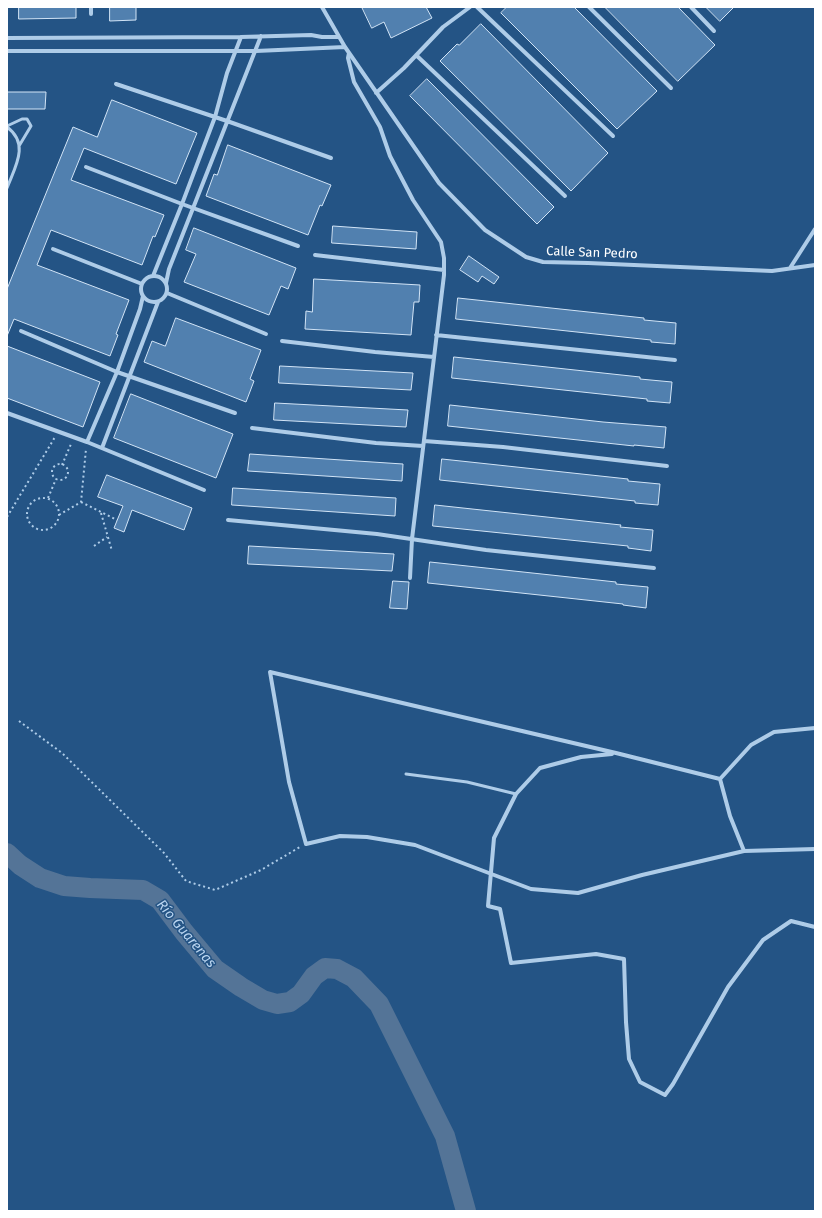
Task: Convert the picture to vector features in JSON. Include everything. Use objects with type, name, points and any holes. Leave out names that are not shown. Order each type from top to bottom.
[{"type":"street","points":[[91,7],[91,14]]},
{"type":"street","name":"Calle San Pedro","points":[[322,7],[338,37],[439,184],[485,230],[526,257],[543,262],[588,262],[772,271],[815,265]]},
{"type":"street","points":[[376,93],[404,68],[443,27],[470,7]]},
{"type":"street","points":[[477,7],[613,136]]},
{"type":"street","points":[[589,7],[671,88]]},
{"type":"street","points":[[691,7],[714,30]]},
{"type":"street","points":[[7,38],[241,37],[311,35],[338,37]]},
{"type":"street","points":[[143,296],[150,302],[158,302],[164,299],[167,292],[166,283],[169,269],[261,36]]},
{"type":"street","points":[[152,276],[182,204],[215,117],[227,73],[241,37]]},
{"type":"street","points":[[7,52],[256,51],[345,47]]},
{"type":"street","points":[[349,53],[348,58],[354,82],[380,128],[390,156],[413,200],[441,242],[444,258],[444,270],[412,539],[410,578]]},
{"type":"street","points":[[416,55],[564,196]]},
{"type":"street","points":[[116,84],[331,158]]},
{"type":"street","points":[[86,167],[298,246]]},
{"type":"street","points":[[790,268],[815,229]]},
{"type":"street","points":[[53,249],[142,284]]},
{"type":"street","points":[[315,255],[444,270]]},
{"type":"street","points":[[87,442],[117,372],[140,309],[143,296],[141,288],[142,284],[145,280],[152,276],[160,277],[166,283]]},
{"type":"street","points":[[167,292],[266,334]]},
{"type":"street","points":[[102,448],[158,302]]},
{"type":"street","points":[[21,331],[130,377],[235,413]]},
{"type":"street","points":[[436,335],[675,360]]},
{"type":"street","points":[[282,341],[375,352],[434,357]]},
{"type":"street","points":[[7,413],[58,433],[87,442],[204,490]]},
{"type":"street","points":[[252,428],[376,443],[423,446]]},
{"type":"street","points":[[424,441],[503,447],[667,466]]},
{"type":"street","points":[[228,520],[377,534],[486,550],[654,568]]},
{"type":"street","points":[[720,779],[616,753],[270,672],[288,782],[306,844],[340,836],[367,837],[415,845],[531,888],[578,893],[642,874],[744,851],[815,849]]},
{"type":"street","points":[[720,779],[751,745],[774,732],[815,728]]},
{"type":"street","points":[[616,753],[582,757],[540,768],[516,794],[494,838],[488,906],[500,909],[512,963],[596,954],[624,959],[629,1059],[640,1082],[665,1095],[673,1084],[728,987],[763,940],[791,921],[815,927]]},
{"type":"street","points":[[720,779],[730,816],[744,851]]},
{"type":"lane","points":[[7,188],[19,156],[19,146],[18,138],[13,131],[7,127],[22,119],[28,119],[31,126],[19,146]]},
{"type":"lane","points":[[406,774],[467,782],[516,794]]},
{"type":"path","points":[[7,517],[58,433]]},
{"type":"path","points":[[62,465],[74,438]]},
{"type":"path","points":[[81,502],[87,442]]},
{"type":"path","points":[[62,465],[67,470],[66,477],[60,480],[56,479],[52,475],[53,469],[55,466],[62,465]]},
{"type":"path","points":[[48,498],[56,479]]},
{"type":"path","points":[[59,515],[56,505],[48,498],[38,498],[30,503],[27,512],[29,522],[36,528],[46,530],[55,525],[59,515],[81,502]]},
{"type":"path","points":[[81,502],[117,520]]},
{"type":"path","points":[[101,513],[112,551]]},
{"type":"path","points":[[94,546],[107,537]]},
{"type":"path","points":[[19,721],[62,753],[164,853],[186,881],[215,890],[261,870],[306,844]]},
{"type":"building","points":[[19,7],[76,7],[76,18],[19,19]]},
{"type":"building","points":[[110,7],[136,7],[136,20],[110,21]]},
{"type":"building","points":[[362,7],[426,7],[432,18],[391,38],[384,22],[372,28]]},
{"type":"building","points":[[507,7],[574,7],[657,91],[617,129],[501,13]]},
{"type":"building","points":[[605,7],[678,7],[715,45],[678,81]]},
{"type":"building","points":[[706,7],[734,7],[720,21]]},
{"type":"building","points":[[481,24],[608,153],[571,191],[440,61],[457,44],[459,45]]},
{"type":"building","points":[[427,79],[554,207],[537,224],[410,96]]},
{"type":"building","points":[[7,92],[46,92],[45,109],[7,109]]},
{"type":"building","points":[[112,100],[197,133],[176,184],[84,148],[71,180],[164,215],[155,237],[153,236],[142,265],[51,230],[37,265],[129,300],[116,334],[118,335],[110,356],[14,319],[7,336],[7,289],[73,127],[97,137]]},
{"type":"building","points":[[228,145],[331,185],[322,206],[320,205],[308,235],[206,196],[214,174],[217,175]]},
{"type":"building","points":[[333,226],[417,232],[416,249],[332,243]]},
{"type":"building","points":[[194,228],[296,268],[288,289],[281,286],[269,315],[184,282],[196,254],[186,250]]},
{"type":"building","points":[[469,256],[499,277],[494,284],[482,276],[478,282],[460,270]]},
{"type":"building","points":[[314,279],[420,285],[419,302],[414,302],[411,335],[305,329],[306,311],[312,312]]},
{"type":"building","points":[[458,298],[644,318],[644,320],[676,323],[675,344],[651,342],[651,340],[456,319]]},
{"type":"building","points":[[176,318],[261,350],[250,379],[254,381],[246,402],[144,362],[152,341],[165,346]]},
{"type":"building","points":[[7,346],[100,382],[83,427],[7,398]]},
{"type":"building","points":[[454,357],[640,377],[640,379],[672,382],[670,403],[647,401],[647,399],[452,378]]},
{"type":"building","points":[[280,366],[413,373],[411,390],[279,383]]},
{"type":"building","points":[[131,394],[233,434],[216,478],[114,438]]},
{"type":"building","points":[[275,403],[408,410],[406,427],[274,420]]},
{"type":"building","points":[[450,405],[603,422],[666,427],[664,448],[448,426]]},
{"type":"building","points":[[250,454],[403,464],[402,481],[248,471]]},
{"type":"building","points":[[442,459],[628,479],[628,481],[660,484],[658,505],[635,503],[635,501],[440,480]]},
{"type":"building","points":[[107,475],[192,508],[184,530],[132,510],[124,532],[114,528],[123,506],[98,497]]},
{"type":"building","points":[[233,488],[396,498],[395,516],[232,505]]},
{"type":"building","points":[[435,505],[621,525],[620,527],[653,530],[651,551],[628,548],[628,546],[433,526]]},
{"type":"building","points":[[249,546],[394,554],[392,571],[248,564]]},
{"type":"building","points":[[430,562],[616,582],[616,584],[648,587],[646,608],[623,604],[428,583]]},
{"type":"building","points":[[393,581],[409,582],[407,609],[390,608]]},
{"type":"waterway","name":"Río Guarenas","points":[[7,853],[20,865],[40,878],[64,886],[143,890],[160,900],[215,969],[263,1000],[277,1004],[290,1002],[301,994],[314,976],[325,968],[337,969],[354,978],[379,1004],[445,1136],[466,1211]]}]
